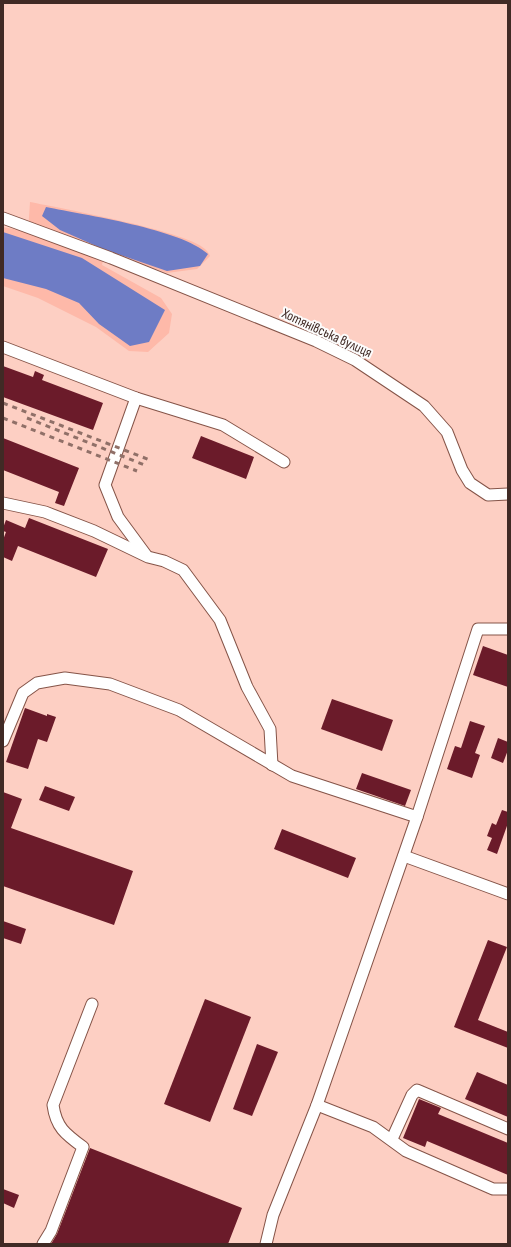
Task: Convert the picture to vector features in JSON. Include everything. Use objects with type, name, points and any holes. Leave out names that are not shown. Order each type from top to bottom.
[{"type":"lane","name":"Хотянівська вулиця","points":[[3,218],[110,258],[316,341],[355,360],[424,406],[447,432],[462,470],[470,483],[488,495],[508,494]]},
{"type":"lane","points":[[3,347],[136,398],[224,426],[284,462]]},
{"type":"lane","points":[[136,398],[106,485],[118,517],[148,557]]},
{"type":"lane","points":[[3,503],[45,512],[94,531],[148,557],[164,561],[183,570],[220,620],[247,687],[270,729],[272,765]]},
{"type":"lane","points":[[266,1244],[273,1215],[317,1105],[404,856],[478,629],[508,629]]},
{"type":"lane","points":[[3,741],[23,693],[36,683],[65,678],[110,684],[179,710],[292,776],[417,817]]},
{"type":"lane","points":[[404,856],[508,894]]},
{"type":"lane","points":[[43,1244],[51,1231],[83,1147],[66,1135],[55,1120],[54,1105],[92,1004]]},
{"type":"lane","points":[[392,1139],[412,1095],[417,1090],[508,1129]]},
{"type":"lane","points":[[317,1105],[373,1127],[392,1139],[406,1151],[493,1189],[508,1189]]},
{"type":"shaded area","points":[[30,202],[95,215],[153,229],[178,236],[197,244],[207,251],[210,256],[197,269],[167,273],[105,251],[102,265],[161,298],[172,314],[169,333],[148,352],[129,351],[96,327],[38,298],[3,286],[3,227],[28,232]]},
{"type":"water","points":[[46,207],[155,230],[195,245],[208,254],[200,266],[167,271],[103,249],[60,230],[42,216]]},
{"type":"water","points":[[3,232],[82,258],[165,310],[149,342],[130,346],[99,324],[79,303],[46,289],[3,278]]},
{"type":"building","points":[[3,366],[33,377],[35,371],[44,375],[42,380],[103,403],[93,430],[3,397]]},
{"type":"building","points":[[201,436],[254,457],[246,479],[192,458]]},
{"type":"building","points":[[3,438],[79,468],[64,506],[55,503],[59,492],[3,470]]},
{"type":"building","points":[[29,518],[108,549],[96,577],[18,546],[12,561],[3,557],[3,540],[6,532],[3,531],[3,528],[6,520],[25,528]]},
{"type":"building","points":[[483,646],[508,655],[508,687],[473,675]]},
{"type":"building","points":[[332,699],[393,720],[382,751],[321,729]]},
{"type":"building","points":[[25,708],[47,716],[47,714],[56,717],[47,742],[38,739],[28,769],[6,762]]},
{"type":"building","points":[[470,721],[485,726],[475,753],[480,755],[472,778],[447,769],[455,746],[461,748]]},
{"type":"building","points":[[498,738],[508,742],[508,750],[503,763],[491,758]]},
{"type":"building","points":[[362,773],[411,790],[405,806],[356,789]]},
{"type":"building","points":[[45,786],[75,797],[69,811],[39,800]]},
{"type":"building","points":[[3,792],[22,799],[11,828],[133,871],[114,925],[3,886]]},
{"type":"building","points":[[502,810],[508,812],[508,823],[497,854],[487,850],[492,838],[487,836],[492,823],[496,825]]},
{"type":"building","points":[[282,829],[356,858],[348,878],[274,849]]},
{"type":"building","points":[[3,921],[26,929],[21,944],[3,938]]},
{"type":"building","points":[[488,940],[507,947],[478,1020],[508,1032],[508,1048],[454,1027]]},
{"type":"building","points":[[205,999],[251,1017],[210,1122],[164,1104]]},
{"type":"building","points":[[257,1044],[278,1052],[252,1116],[233,1109]]},
{"type":"building","points":[[477,1072],[508,1085],[508,1117],[465,1099]]},
{"type":"building","points":[[419,1099],[441,1108],[438,1114],[508,1143],[508,1175],[427,1141],[425,1147],[403,1138]]},
{"type":"building","points":[[90,1148],[242,1208],[228,1244],[51,1244],[57,1234]]},
{"type":"building","points":[[3,1189],[19,1195],[14,1208],[3,1203]]},
{"type":"railway","points":[[3,403],[150,460]]},
{"type":"railway","points":[[3,418],[137,471]]},
{"type":"railway","points":[[27,418],[147,466]]}]
